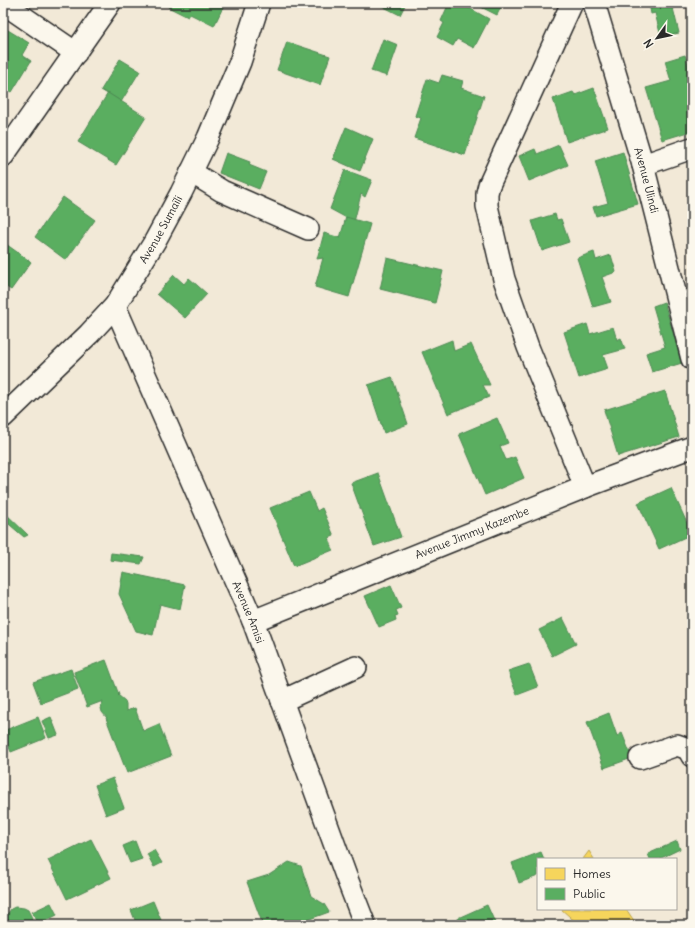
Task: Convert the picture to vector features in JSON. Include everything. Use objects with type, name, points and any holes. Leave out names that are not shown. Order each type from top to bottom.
[{"type":"street","points":[[3,3],[76,53]]},
{"type":"street","points":[[3,156],[110,3]]},
{"type":"street","name":"Avenue Sumaïli","points":[[3,417],[115,306],[155,241],[192,172],[240,62],[259,3]]},
{"type":"street","points":[[572,3],[489,185],[487,193],[487,206],[504,279],[528,348],[585,487]]},
{"type":"street","name":"Avenue Ulindi","points":[[594,3],[642,165],[692,359]]},
{"type":"street","points":[[642,165],[692,148]]},
{"type":"street","points":[[192,172],[222,191],[308,229]]},
{"type":"street","name":"Avenue Amisi","points":[[115,306],[253,621],[365,925]]},
{"type":"street","name":"Avenue Jimmy Kazembe","points":[[253,621],[585,487],[692,447]]},
{"type":"street","points":[[282,701],[356,667]]},
{"type":"street","points":[[640,758],[677,745],[688,749],[692,756]]},
{"type":"building: Homes","points":[[589,851],[593,858],[584,858]]},
{"type":"building: Homes","points":[[562,910],[627,910],[637,925],[579,925]]},
{"type":"building: Public","points":[[170,3],[225,3],[214,26],[190,14],[188,17],[168,7]]},
{"type":"building: Public","points":[[376,3],[406,3],[400,15]]},
{"type":"building: Public","points":[[449,3],[460,3],[489,19],[474,48],[457,39],[453,46],[437,37],[444,23],[441,21]]},
{"type":"building: Public","points":[[481,3],[503,3],[497,15],[479,6]]},
{"type":"building: Public","points":[[649,3],[676,3],[672,4],[679,33],[661,37],[655,13],[651,14]]},
{"type":"building: Public","points":[[3,27],[29,43],[22,55],[31,61],[12,92],[3,87]]},
{"type":"building: Public","points":[[383,39],[398,45],[387,76],[371,71]]},
{"type":"building: Public","points":[[287,42],[330,56],[320,85],[277,70]]},
{"type":"building: Public","points":[[685,55],[692,77],[692,80],[688,81],[692,93],[692,131],[662,140],[646,88],[671,81],[665,61]]},
{"type":"building: Public","points":[[120,59],[140,71],[121,102],[101,90]]},
{"type":"building: Public","points":[[442,75],[463,81],[461,88],[484,96],[465,155],[414,138],[421,118],[415,116],[427,79],[439,83]]},
{"type":"building: Public","points":[[594,88],[608,128],[567,142],[553,99],[573,92],[575,95]]},
{"type":"building: Public","points":[[108,93],[146,117],[116,165],[78,142]]},
{"type":"building: Public","points":[[346,127],[373,139],[360,171],[333,159]]},
{"type":"building: Public","points":[[559,145],[568,165],[529,181],[519,156],[535,149],[537,154]]},
{"type":"building: Public","points":[[623,152],[638,204],[596,216],[593,207],[608,203],[595,161]]},
{"type":"building: Public","points":[[226,153],[250,162],[249,165],[266,172],[259,189],[219,173]]},
{"type":"building: Public","points":[[345,170],[372,180],[365,197],[361,194],[354,222],[330,209]]},
{"type":"building: Public","points":[[63,197],[95,220],[66,260],[35,237]]},
{"type":"building: Public","points":[[555,214],[557,220],[561,219],[569,242],[542,251],[532,221]]},
{"type":"building: Public","points":[[346,217],[370,224],[349,297],[315,287],[323,258],[317,259],[324,233],[340,238]]},
{"type":"building: Public","points":[[3,242],[31,262],[11,290],[5,286],[3,289]]},
{"type":"building: Public","points":[[594,252],[596,260],[611,255],[616,272],[602,277],[611,302],[593,307],[577,258]]},
{"type":"building: Public","points":[[387,258],[443,271],[435,303],[380,289]]},
{"type":"building: Public","points":[[174,275],[184,284],[189,278],[207,294],[185,318],[157,294]]},
{"type":"building: Public","points":[[664,302],[682,363],[652,372],[646,353],[665,347],[653,306]]},
{"type":"building: Public","points":[[587,324],[590,334],[613,327],[617,340],[621,338],[625,349],[603,355],[608,369],[579,378],[564,332]]},
{"type":"building: Public","points":[[452,340],[454,351],[471,344],[490,385],[483,385],[489,397],[448,414],[422,352]]},
{"type":"building: Public","points":[[392,377],[408,424],[384,433],[368,385]]},
{"type":"building: Public","points":[[665,391],[679,437],[618,456],[604,410]]},
{"type":"building: Public","points":[[497,418],[508,443],[500,446],[506,460],[515,457],[524,478],[485,495],[459,434]]},
{"type":"building: Public","points":[[378,473],[401,537],[374,546],[351,483]]},
{"type":"building: Public","points":[[671,488],[692,534],[659,549],[638,503]]},
{"type":"building: Public","points":[[309,492],[317,511],[322,508],[334,536],[329,538],[333,550],[294,566],[270,508]]},
{"type":"building: Public","points":[[3,511],[28,535],[24,537],[3,519]]},
{"type":"building: Public","points":[[111,553],[144,557],[141,564],[110,560]]},
{"type":"building: Public","points":[[123,572],[185,585],[180,609],[160,604],[153,635],[136,631],[119,594]]},
{"type":"building: Public","points":[[391,585],[401,608],[396,610],[398,615],[395,616],[396,620],[379,627],[365,596]]},
{"type":"building: Public","points":[[563,618],[576,644],[552,656],[539,630]]},
{"type":"building: Public","points":[[106,660],[118,695],[125,701],[126,711],[135,708],[143,731],[159,724],[171,756],[127,773],[107,718],[102,712],[101,708],[103,701],[87,707],[74,672]]},
{"type":"building: Public","points":[[529,664],[538,687],[517,695],[508,671]]},
{"type":"building: Public","points":[[71,669],[78,689],[41,703],[33,682]]},
{"type":"building: Public","points":[[609,713],[617,736],[622,733],[632,758],[604,768],[587,722]]},
{"type":"building: Public","points":[[38,717],[46,738],[11,752],[3,731]]},
{"type":"building: Public","points":[[51,717],[58,735],[49,738],[42,721]]},
{"type":"building: Public","points":[[113,778],[124,808],[106,815],[95,785]]},
{"type":"building: Public","points":[[91,839],[111,878],[67,899],[48,860]]},
{"type":"building: Public","points":[[135,841],[142,859],[130,863],[123,846]]},
{"type":"building: Public","points":[[677,841],[680,849],[661,858],[650,858],[648,854]]},
{"type":"building: Public","points":[[154,850],[162,863],[154,867],[147,854]]},
{"type":"building: Public","points":[[541,852],[544,858],[537,858],[537,876],[519,883],[512,863]]},
{"type":"building: Public","points":[[289,862],[301,866],[311,896],[324,904],[329,912],[293,925],[263,925],[247,882],[269,875]]},
{"type":"building: Public","points":[[153,901],[163,925],[137,925],[131,910]]},
{"type":"building: Public","points":[[51,903],[57,915],[39,924],[32,912]]},
{"type":"building: Public","points":[[487,905],[496,925],[461,925],[458,918]]},
{"type":"building: Public","points":[[15,907],[28,910],[32,918],[31,925],[6,925],[6,916],[11,909]]}]
